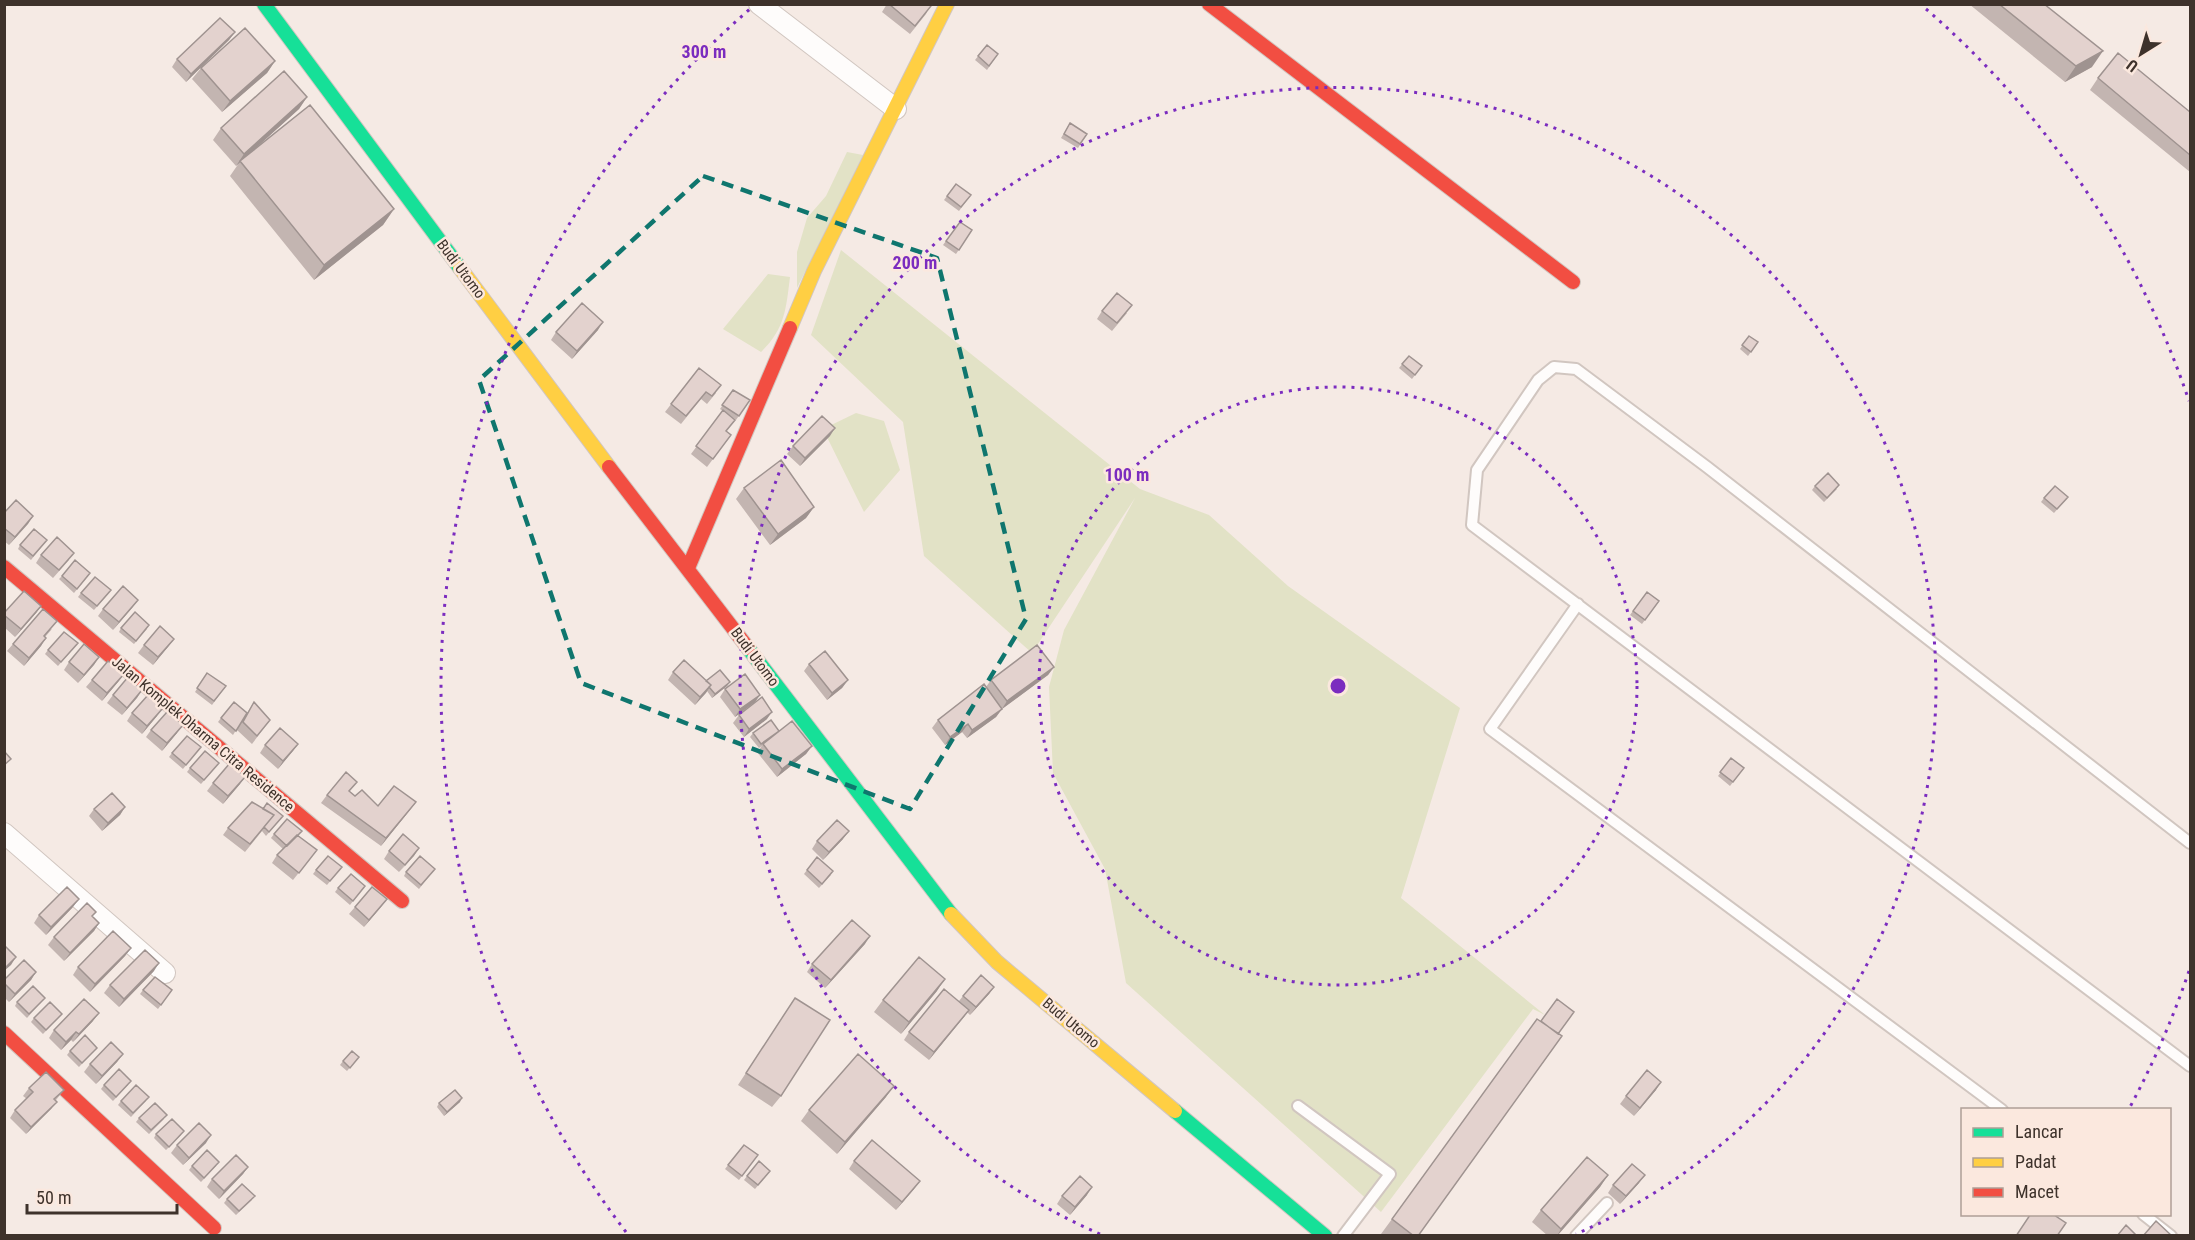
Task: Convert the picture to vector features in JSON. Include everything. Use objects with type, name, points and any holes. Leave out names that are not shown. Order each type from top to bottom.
[{"type":"street","name":"Budi Utomo","points":[[264,4],[688,568],[963,928],[997,962],[1325,1236]]},
{"type":"street","points":[[759,4],[896,109]]},
{"type":"street","points":[[688,568],[814,271],[947,4]]},
{"type":"street","points":[[1209,4],[1573,282]]},
{"type":"street","name":"Jalan Komplek Dharma Citra Residence","points":[[4,567],[402,901]]},
{"type":"street","points":[[4,833],[165,973]]},
{"type":"street","points":[[4,1033],[214,1228]]},
{"type":"lane","points":[[2190,843],[1692,455],[1576,369],[1554,367],[1538,380],[1477,470],[1472,525],[2190,1066]]},
{"type":"lane","points":[[1578,604],[1490,729],[1999,1108]]},
{"type":"lane","points":[[1298,1106],[1390,1174],[1343,1236]]},
{"type":"lane","points":[[1576,1236],[1606,1203]]},
{"type":"lane","points":[[2144,1216],[2171,1236]]},
{"type":"highlighted area","points":[[703,176],[937,258],[1026,619],[910,809],[581,683],[479,380]]},
{"type":"green space","points":[[847,152],[863,155],[797,288],[797,252],[807,218],[826,196]]},
{"type":"green space","points":[[841,250],[1140,489],[1209,515],[1288,586],[1460,708],[1401,898],[1545,1015],[1533,1009],[1381,1212],[1126,983],[1105,869],[1053,773],[1049,687],[1064,630],[1135,498],[1032,653],[924,556],[903,422],[811,335]]},
{"type":"green space","points":[[768,274],[790,277],[780,327],[761,352],[723,329]]},
{"type":"green space","points":[[856,413],[884,421],[900,470],[864,512],[823,429]]},
{"type":"building","points":[[889,4],[930,4],[931,6],[915,26]]},
{"type":"building","points":[[1999,4],[2044,4],[2103,51],[2076,66]]},
{"type":"building","points":[[220,18],[235,32],[191,74],[177,59]]},
{"type":"building","points":[[245,28],[275,61],[230,101],[201,68]]},
{"type":"building","points":[[987,45],[998,54],[989,66],[978,56]]},
{"type":"building","points":[[2118,53],[2190,112],[2190,155],[2098,78]]},
{"type":"building","points":[[284,71],[307,97],[244,154],[221,128]]},
{"type":"building","points":[[310,105],[394,209],[324,265],[240,161]]},
{"type":"building","points":[[1070,123],[1087,134],[1080,144],[1064,134]]},
{"type":"building","points":[[956,184],[971,195],[961,207],[947,196]]},
{"type":"building","points":[[960,222],[972,230],[959,250],[946,241]]},
{"type":"building","points":[[1117,293],[1132,305],[1117,323],[1102,311]]},
{"type":"building","points":[[582,303],[603,322],[577,351],[556,332]]},
{"type":"building","points":[[1749,336],[1758,342],[1751,352],[1742,345]]},
{"type":"building","points":[[1409,356],[1422,366],[1415,375],[1402,364]]},
{"type":"building","points":[[699,368],[721,385],[712,396],[706,392],[686,416],[671,404]]},
{"type":"building","points":[[733,390],[750,400],[739,416],[722,405]]},
{"type":"building","points":[[723,410],[735,420],[726,431],[731,435],[713,459],[696,446]]},
{"type":"building","points":[[822,416],[835,428],[805,458],[793,446]]},
{"type":"building","points":[[781,460],[814,507],[778,534],[744,488]]},
{"type":"building","points":[[1828,473],[1839,485],[1827,498],[1815,486]]},
{"type":"building","points":[[2055,486],[2068,497],[2057,509],[2044,498]]},
{"type":"building","points":[[16,500],[33,516],[15,537],[4,528],[4,513]]},
{"type":"building","points":[[34,529],[47,540],[33,556],[20,545]]},
{"type":"building","points":[[57,537],[74,553],[59,570],[41,555]]},
{"type":"building","points":[[75,560],[90,573],[77,589],[62,576]]},
{"type":"building","points":[[95,577],[111,590],[97,606],[81,593]]},
{"type":"building","points":[[123,586],[138,600],[119,622],[103,609]]},
{"type":"building","points":[[24,591],[41,606],[21,629],[4,613]]},
{"type":"building","points":[[1647,592],[1659,601],[1645,620],[1633,611]]},
{"type":"building","points":[[43,609],[57,621],[29,658],[13,644]]},
{"type":"building","points":[[135,612],[149,625],[136,641],[121,628]]},
{"type":"building","points":[[160,626],[174,639],[158,657],[144,645]]},
{"type":"building","points":[[64,632],[78,643],[61,662],[48,650]]},
{"type":"building","points":[[84,644],[99,657],[84,675],[69,662]]},
{"type":"building","points":[[1037,645],[1054,667],[1007,701],[991,680]]},
{"type":"building","points":[[825,651],[848,680],[832,693],[809,664]]},
{"type":"building","points":[[684,660],[711,685],[700,697],[673,672]]},
{"type":"building","points":[[108,661],[124,674],[107,693],[92,680]]},
{"type":"building","points":[[720,670],[730,682],[715,694],[709,687],[711,685],[706,681]]},
{"type":"building","points":[[207,673],[226,686],[214,701],[197,688]]},
{"type":"building","points":[[745,674],[760,695],[740,709],[725,689]]},
{"type":"building","points":[[128,677],[142,690],[127,708],[113,695]]},
{"type":"building","points":[[984,684],[1002,709],[972,730],[968,724],[950,737],[938,720]]},
{"type":"building","points":[[148,695],[163,708],[147,726],[132,713]]},
{"type":"building","points":[[762,697],[772,712],[749,729],[739,715]]},
{"type":"building","points":[[234,702],[247,713],[236,731],[221,718]]},
{"type":"building","points":[[254,702],[270,720],[257,736],[243,722]]},
{"type":"building","points":[[167,712],[183,725],[167,743],[151,730]]},
{"type":"building","points":[[771,720],[779,731],[761,744],[753,733]]},
{"type":"building","points":[[792,721],[812,746],[782,769],[763,744]]},
{"type":"building","points":[[280,728],[298,744],[283,761],[265,745]]},
{"type":"building","points":[[187,736],[201,747],[186,765],[172,753]]},
{"type":"building","points":[[4,751],[11,759],[4,765]]},
{"type":"building","points":[[205,751],[219,763],[204,780],[190,768]]},
{"type":"building","points":[[1731,758],[1744,768],[1733,782],[1720,772]]},
{"type":"building","points":[[230,763],[245,777],[228,796],[213,783]]},
{"type":"building","points":[[346,772],[357,782],[349,791],[355,796],[362,790],[378,806],[394,786],[416,802],[386,838],[327,795]]},
{"type":"building","points":[[112,793],[125,807],[108,823],[94,809]]},
{"type":"building","points":[[252,802],[274,815],[250,844],[228,828]]},
{"type":"building","points":[[267,803],[283,816],[269,832],[264,827],[274,815],[263,809]]},
{"type":"building","points":[[287,819],[302,831],[287,846],[274,834]]},
{"type":"building","points":[[837,820],[849,831],[829,852],[817,841]]},
{"type":"building","points":[[403,834],[419,848],[405,865],[389,851]]},
{"type":"building","points":[[297,835],[317,850],[299,873],[277,855]]},
{"type":"building","points":[[328,856],[342,867],[330,881],[316,870]]},
{"type":"building","points":[[420,856],[435,869],[421,885],[406,872]]},
{"type":"building","points":[[817,857],[833,871],[822,884],[807,870]]},
{"type":"building","points":[[351,874],[365,886],[353,901],[338,888]]},
{"type":"building","points":[[67,887],[79,899],[51,927],[39,915]]},
{"type":"building","points":[[372,887],[387,899],[369,920],[355,907]]},
{"type":"building","points":[[87,903],[96,912],[92,916],[99,923],[70,953],[54,937]]},
{"type":"building","points":[[852,920],[870,936],[831,980],[812,964]]},
{"type":"building","points":[[113,931],[131,948],[95,984],[78,967]]},
{"type":"building","points":[[4,945],[16,957],[4,969]]},
{"type":"building","points":[[145,950],[159,963],[124,999],[110,985]]},
{"type":"building","points":[[919,957],[945,979],[909,1022],[883,1000]]},
{"type":"building","points":[[24,960],[36,972],[15,994],[4,983],[4,980]]},
{"type":"building","points":[[981,975],[994,987],[976,1007],[963,996]]},
{"type":"building","points":[[155,977],[172,990],[161,1005],[143,990]]},
{"type":"building","points":[[33,986],[45,998],[29,1014],[17,1002]]},
{"type":"building","points":[[944,989],[969,1010],[934,1052],[909,1032]]},
{"type":"building","points":[[795,998],[830,1020],[781,1096],[746,1073]]},
{"type":"building","points":[[84,999],[99,1013],[79,1034],[76,1032],[66,1042],[54,1030]]},
{"type":"building","points":[[1557,999],[1574,1012],[1558,1034],[1541,1021]]},
{"type":"building","points":[[50,1002],[62,1014],[46,1030],[34,1018]]},
{"type":"building","points":[[1537,1019],[1562,1036],[1418,1236],[1414,1236],[1392,1219]]},
{"type":"building","points":[[85,1035],[97,1048],[82,1063],[70,1051]]},
{"type":"building","points":[[111,1042],[123,1054],[102,1076],[90,1064]]},
{"type":"building","points":[[352,1051],[359,1057],[350,1068],[343,1061]]},
{"type":"building","points":[[858,1054],[894,1086],[845,1142],[809,1110]]},
{"type":"building","points":[[119,1069],[131,1081],[116,1097],[104,1085]]},
{"type":"building","points":[[1647,1070],[1661,1082],[1640,1108],[1626,1096]]},
{"type":"building","points":[[46,1072],[64,1090],[54,1099],[57,1102],[31,1127],[15,1110],[33,1092],[29,1088]]},
{"type":"building","points":[[136,1085],[149,1097],[133,1113],[121,1101]]},
{"type":"building","points":[[455,1090],[462,1098],[447,1112],[439,1103]]},
{"type":"building","points":[[155,1103],[167,1115],[151,1130],[139,1118]]},
{"type":"building","points":[[172,1119],[184,1131],[169,1147],[156,1134]]},
{"type":"building","points":[[199,1123],[211,1135],[189,1158],[177,1145]]},
{"type":"building","points":[[872,1140],[920,1181],[902,1202],[854,1161]]},
{"type":"building","points":[[744,1145],[758,1155],[742,1176],[728,1165]]},
{"type":"building","points":[[207,1150],[219,1162],[204,1178],[192,1166]]},
{"type":"building","points":[[236,1155],[248,1167],[224,1191],[212,1179]]},
{"type":"building","points":[[1587,1157],[1608,1175],[1561,1229],[1541,1210]]},
{"type":"building","points":[[759,1161],[770,1171],[758,1185],[747,1176]]},
{"type":"building","points":[[1632,1164],[1645,1175],[1626,1196],[1613,1185]]},
{"type":"building","points":[[1080,1176],[1092,1187],[1075,1207],[1062,1196]]},
{"type":"building","points":[[242,1184],[255,1196],[239,1211],[227,1199]]},
{"type":"building","points":[[2029,1216],[2056,1216],[2066,1223],[2057,1236],[2016,1236]]},
{"type":"building","points":[[2156,1221],[2172,1236],[2143,1236]]},
{"type":"building","points":[[2126,1225],[2137,1236],[2117,1236]]},
{"type":"traffic: fast","points":[[264,4],[460,268]]},
{"type":"traffic: fast","points":[[748,648],[951,914]]},
{"type":"traffic: fast","points":[[1175,1111],[1325,1236]]},
{"type":"traffic: slow","points":[[790,328],[814,271],[947,4]]},
{"type":"traffic: slow","points":[[460,268],[609,467]]},
{"type":"traffic: slow","points":[[951,914],[997,962],[1175,1111]]},
{"type":"traffic: jam","points":[[1209,4],[1573,282]]},
{"type":"traffic: jam","points":[[688,568],[790,328]]},
{"type":"traffic: jam","points":[[609,467],[748,648]]},
{"type":"traffic: jam","points":[[4,567],[402,901]]},
{"type":"traffic: jam","points":[[4,1033],[214,1228]]}]
